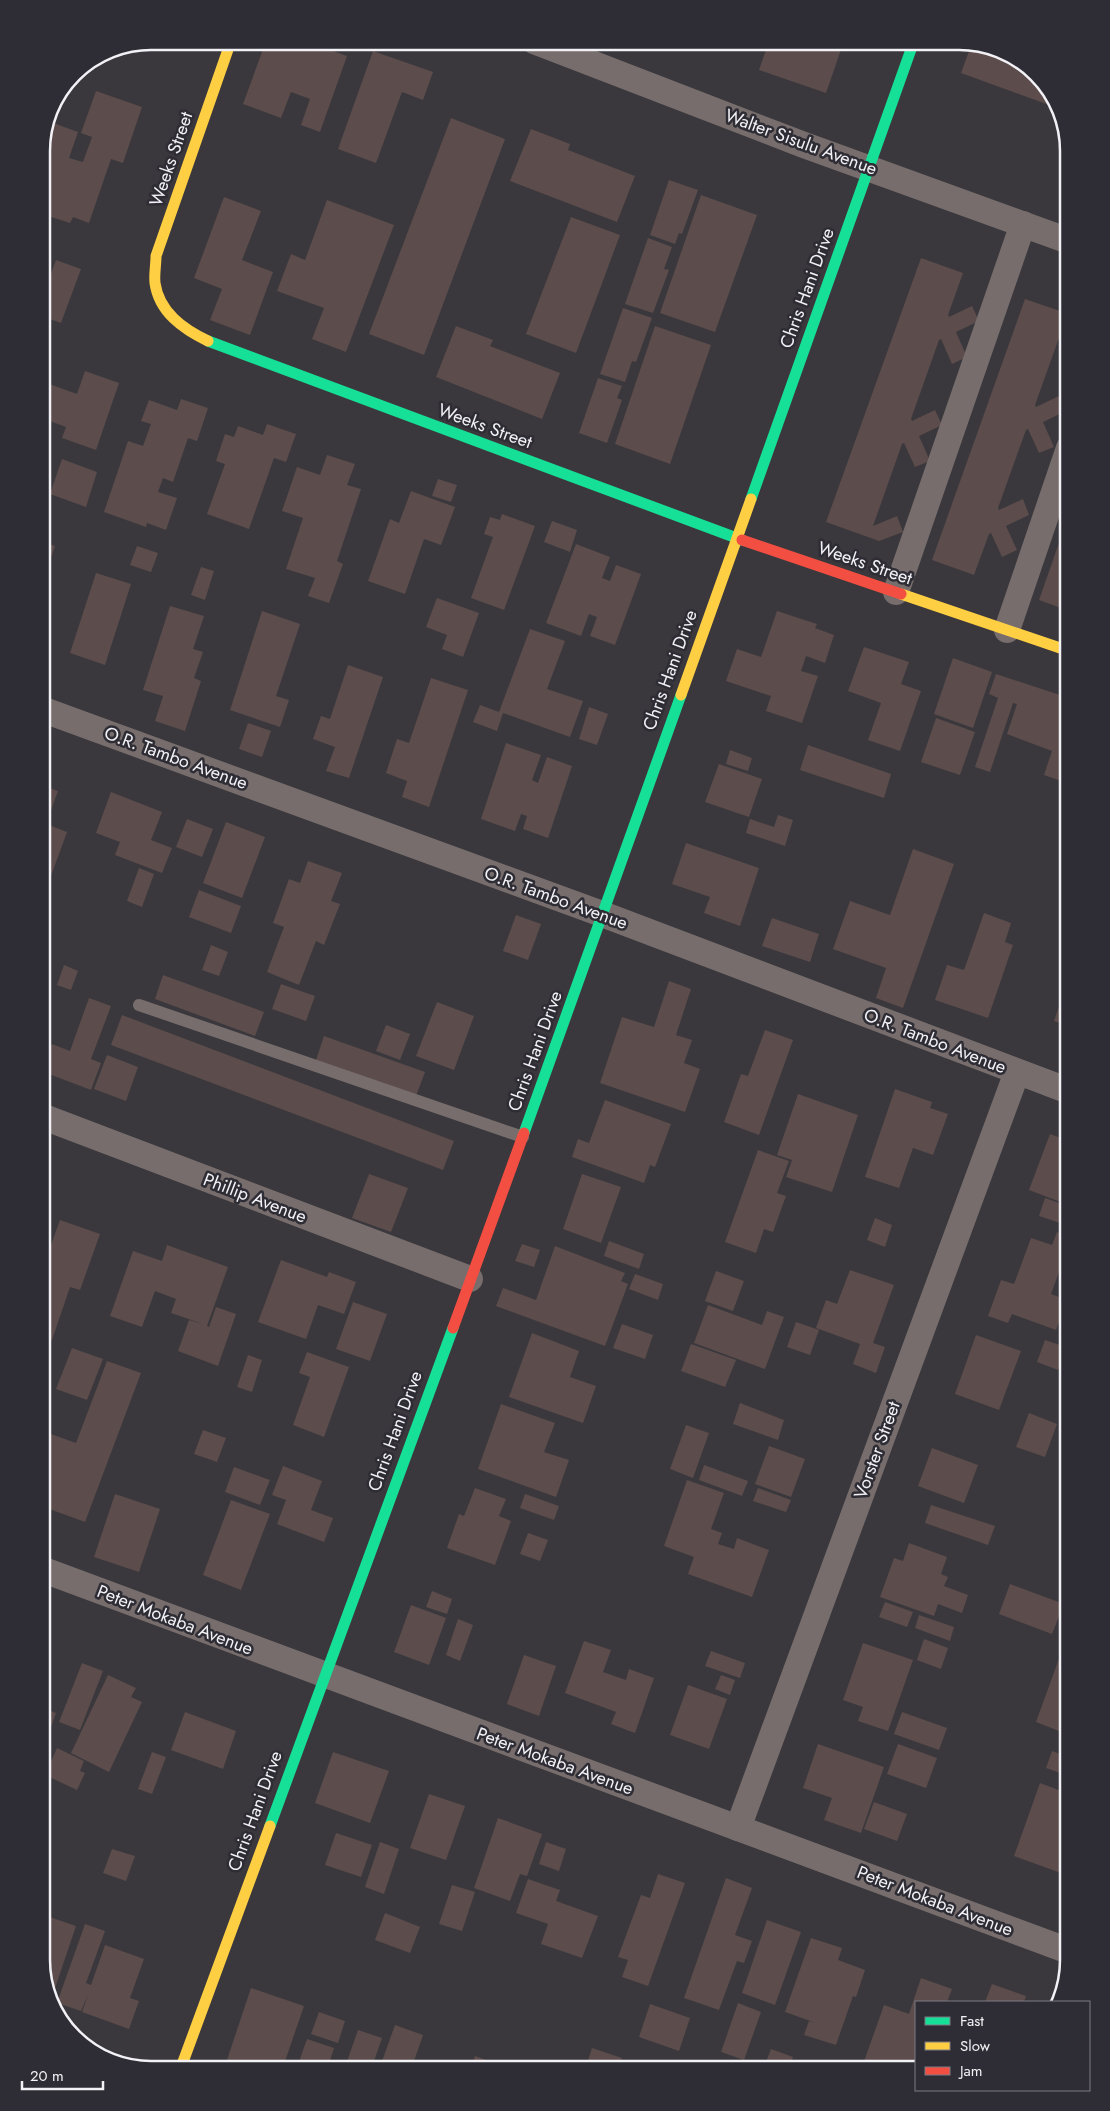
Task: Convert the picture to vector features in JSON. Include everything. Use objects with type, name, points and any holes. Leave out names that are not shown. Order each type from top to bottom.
[{"type":"street","name":"Weeks Street","points":[[228,50],[156,256],[156,286],[168,314],[189,333],[219,346],[736,538],[1060,648]]},
{"type":"street","name":"Walter Sisulu Avenue","points":[[558,50],[804,144],[1060,238]]},
{"type":"street","name":"Chris Hani Drive","points":[[183,2061],[523,1137],[911,50]]},
{"type":"street","points":[[896,592],[1023,224]]},
{"type":"street","points":[[1007,630],[1060,474]]},
{"type":"street","name":"O.R. Tambo Avenue","points":[[50,712],[602,914],[1060,1088]]},
{"type":"street","name":"Vorster Street","points":[[738,1828],[1017,1072]]},
{"type":"street","name":"Phillip Avenue","points":[[50,1119],[470,1279]]},
{"type":"street","name":"Peter Mokaba Avenue","points":[[50,1572],[1060,1949]]},
{"type":"lane","points":[[139,1005],[523,1137]]},
{"type":"building","points":[[263,50],[331,50],[347,56],[320,132],[301,125],[310,99],[291,92],[281,118],[243,104]]},
{"type":"building","points":[[766,50],[841,50],[826,93],[759,70]]},
{"type":"building","points":[[373,51],[433,72],[423,100],[402,92],[376,163],[338,149]]},
{"type":"building","points":[[969,51],[985,53],[1010,64],[1020,71],[1039,90],[1048,105],[961,73]]},
{"type":"building","points":[[96,91],[142,107],[123,163],[111,159],[89,223],[73,217],[70,223],[50,217],[50,144],[54,123],[78,132],[69,158],[83,162],[92,137],[81,133]]},
{"type":"building","points":[[451,118],[505,139],[424,355],[369,334]]},
{"type":"building","points":[[531,129],[570,144],[568,150],[635,176],[617,222],[510,181]]},
{"type":"building","points":[[669,180],[698,190],[682,234],[679,233],[675,244],[650,235]]},
{"type":"building","points":[[701,195],[757,215],[715,332],[660,313]]},
{"type":"building","points":[[224,197],[261,211],[242,260],[273,272],[250,335],[210,320],[222,289],[194,278]]},
{"type":"building","points":[[327,200],[394,225],[346,352],[312,339],[324,308],[277,291],[291,254],[305,260]]},
{"type":"building","points":[[571,217],[620,235],[576,353],[526,334]]},
{"type":"building","points":[[648,238],[672,247],[664,269],[669,270],[653,313],[625,304]]},
{"type":"building","points":[[921,258],[963,273],[948,315],[949,317],[972,306],[979,321],[956,332],[967,357],[952,364],[941,339],[939,340],[911,419],[912,421],[935,410],[942,425],[919,436],[930,461],[915,467],[904,443],[902,444],[873,526],[897,516],[903,532],[879,541],[826,522]]},
{"type":"building","points":[[56,260],[81,269],[61,323],[50,319],[50,276]]},
{"type":"building","points":[[1025,299],[1060,311],[1060,335],[1035,405],[1036,407],[1059,396],[1060,398],[1060,414],[1043,422],[1054,447],[1039,453],[1028,429],[1026,430],[998,508],[999,510],[1023,499],[1029,515],[1006,526],[1017,550],[1002,557],[991,533],[974,575],[932,560]]},
{"type":"building","points":[[623,308],[652,318],[636,362],[632,361],[625,382],[600,374]]},
{"type":"building","points":[[456,326],[493,340],[490,346],[560,373],[542,419],[436,377]]},
{"type":"building","points":[[655,326],[711,345],[670,464],[615,444]]},
{"type":"building","points":[[85,371],[119,383],[96,450],[62,438],[66,427],[50,421],[50,384],[77,394]]},
{"type":"building","points":[[598,378],[622,386],[617,398],[622,400],[607,443],[579,433]]},
{"type":"building","points":[[181,399],[208,408],[197,441],[188,438],[173,482],[163,478],[158,492],[177,498],[166,530],[147,523],[146,527],[104,512],[128,441],[143,446],[151,424],[141,421],[149,400],[177,410]]},
{"type":"building","points":[[267,424],[296,434],[286,462],[274,458],[249,529],[207,514],[225,464],[216,461],[225,434],[234,437],[238,426],[263,435]]},
{"type":"building","points":[[327,455],[355,464],[347,485],[361,489],[337,561],[343,564],[329,603],[308,596],[315,578],[286,569],[303,518],[282,511],[297,467],[320,475]]},
{"type":"building","points":[[62,459],[97,472],[86,507],[50,494]]},
{"type":"building","points":[[438,479],[457,485],[451,502],[432,496]]},
{"type":"building","points":[[411,491],[455,507],[441,545],[424,539],[405,594],[368,581],[390,519],[399,523]]},
{"type":"building","points":[[502,514],[535,526],[504,610],[471,598],[493,537],[484,534],[490,517],[500,520]]},
{"type":"building","points":[[552,521],[577,530],[570,552],[544,542]]},
{"type":"building","points":[[1060,540],[1060,608],[1039,600]]},
{"type":"building","points":[[50,544],[55,546],[50,561]]},
{"type":"building","points":[[576,544],[610,557],[602,578],[610,581],[616,565],[641,574],[615,645],[590,636],[597,617],[589,614],[581,636],[546,623]]},
{"type":"building","points":[[137,546],[158,553],[151,572],[130,565]]},
{"type":"building","points":[[201,567],[214,571],[205,600],[191,595]]},
{"type":"building","points":[[96,573],[131,584],[105,665],[70,653]]},
{"type":"building","points":[[437,598],[479,613],[463,657],[442,649],[447,635],[426,627]]},
{"type":"building","points":[[170,606],[204,616],[193,649],[203,652],[194,678],[201,681],[185,731],[155,721],[163,696],[143,690]]},
{"type":"building","points":[[262,611],[300,624],[276,696],[289,700],[280,727],[230,710]]},
{"type":"building","points":[[777,611],[817,624],[815,628],[834,635],[825,663],[806,656],[801,671],[818,676],[802,723],[766,711],[771,696],[726,681],[737,649],[761,657]]},
{"type":"building","points":[[530,629],[565,641],[547,689],[583,701],[570,737],[503,713],[497,731],[473,722],[480,705],[499,712]]},
{"type":"building","points":[[864,647],[909,662],[901,684],[921,691],[900,751],[868,740],[881,703],[848,691]]},
{"type":"building","points":[[953,658],[992,672],[973,728],[934,714]]},
{"type":"building","points":[[348,665],[383,677],[349,778],[326,771],[335,747],[313,739],[321,716],[330,719]]},
{"type":"building","points":[[996,674],[1060,695],[1060,781],[1044,775],[1052,751],[1007,734],[1017,704],[1013,703],[990,772],[975,767],[998,698],[989,694]]},
{"type":"building","points":[[431,678],[468,690],[429,807],[402,797],[407,781],[386,773],[397,739],[409,743]]},
{"type":"building","points":[[589,707],[608,714],[597,745],[579,739]]},
{"type":"building","points":[[936,718],[975,732],[960,775],[921,762]]},
{"type":"building","points":[[248,723],[271,731],[262,757],[239,749]]},
{"type":"building","points":[[506,743],[541,755],[532,780],[538,783],[547,757],[572,766],[548,838],[523,829],[527,816],[521,814],[515,831],[481,819]]},
{"type":"building","points":[[808,745],[891,774],[884,798],[800,770]]},
{"type":"building","points":[[730,750],[752,758],[748,771],[726,764]]},
{"type":"building","points":[[719,764],[762,779],[749,817],[705,802]]},
{"type":"building","points":[[50,788],[58,791],[50,813]]},
{"type":"building","points":[[111,792],[162,812],[151,840],[172,848],[162,873],[115,855],[120,842],[96,833]]},
{"type":"building","points":[[778,815],[793,820],[785,846],[746,833],[750,819],[774,827]]},
{"type":"building","points":[[187,819],[213,829],[202,857],[176,847]]},
{"type":"building","points":[[226,822],[265,837],[242,898],[203,883]]},
{"type":"building","points":[[50,825],[67,832],[50,879]]},
{"type":"building","points":[[686,843],[759,868],[740,926],[704,913],[710,897],[672,884]]},
{"type":"building","points":[[913,849],[954,864],[903,1008],[876,998],[886,968],[833,949],[850,901],[890,915]]},
{"type":"building","points":[[308,861],[342,873],[331,901],[340,904],[324,945],[316,941],[299,985],[267,972],[284,927],[273,923],[289,879],[300,883]]},
{"type":"building","points":[[139,868],[154,874],[142,907],[127,901]]},
{"type":"building","points":[[199,890],[241,906],[231,933],[189,917]]},
{"type":"building","points":[[984,913],[1011,923],[1005,942],[1013,945],[988,1018],[935,1000],[947,965],[964,970]]},
{"type":"building","points":[[516,915],[541,924],[528,960],[503,951]]},
{"type":"building","points":[[772,918],[819,934],[810,962],[762,946]]},
{"type":"building","points":[[211,945],[228,952],[219,976],[202,970]]},
{"type":"building","points":[[64,965],[78,971],[71,990],[57,985]]},
{"type":"building","points":[[163,975],[264,1012],[255,1036],[155,999]]},
{"type":"building","points":[[669,981],[691,989],[676,1035],[692,1040],[684,1063],[700,1069],[685,1112],[600,1083],[622,1017],[654,1027]]},
{"type":"building","points":[[281,984],[315,996],[306,1021],[272,1009]]},
{"type":"building","points":[[89,998],[111,1006],[91,1059],[101,1063],[91,1090],[50,1074],[50,1049],[52,1044],[70,1051]]},
{"type":"building","points":[[437,1002],[474,1016],[454,1070],[416,1056]]},
{"type":"building","points":[[1060,1003],[1060,1023],[1054,1021]]},
{"type":"building","points":[[122,1015],[454,1141],[443,1170],[111,1045]]},
{"type":"building","points":[[386,1025],[410,1034],[400,1060],[376,1051]]},
{"type":"building","points":[[765,1030],[793,1040],[759,1135],[724,1122],[741,1074],[748,1076]]},
{"type":"building","points":[[324,1036],[425,1072],[416,1096],[316,1060]]},
{"type":"building","points":[[107,1055],[138,1067],[126,1101],[94,1089]]},
{"type":"building","points":[[895,1089],[932,1102],[930,1108],[948,1114],[933,1155],[913,1148],[899,1188],[865,1177]]},
{"type":"building","points":[[798,1094],[858,1115],[832,1192],[786,1177],[792,1160],[777,1155]]},
{"type":"building","points":[[605,1100],[671,1124],[655,1167],[650,1165],[644,1183],[572,1157],[578,1139],[589,1143]]},
{"type":"building","points":[[1050,1134],[1060,1138],[1060,1202],[1029,1190]]},
{"type":"building","points":[[758,1150],[789,1161],[777,1193],[786,1196],[773,1232],[764,1229],[756,1253],[725,1242]]},
{"type":"building","points":[[369,1174],[408,1188],[391,1232],[352,1218]]},
{"type":"building","points":[[582,1174],[621,1187],[601,1243],[563,1229]]},
{"type":"building","points":[[1045,1198],[1060,1203],[1060,1223],[1039,1216]]},
{"type":"building","points":[[875,1218],[892,1225],[885,1247],[867,1240]]},
{"type":"building","points":[[60,1220],[100,1234],[80,1290],[70,1287],[52,1340],[50,1339],[50,1248]]},
{"type":"building","points":[[1057,1232],[1060,1233],[1060,1269],[1051,1294],[1060,1297],[1060,1319],[1056,1330],[1012,1314],[1008,1323],[988,1316],[1001,1280],[1014,1284],[1031,1238],[1052,1245]]},
{"type":"building","points":[[609,1241],[644,1254],[639,1269],[604,1256]]},
{"type":"building","points":[[522,1244],[540,1250],[534,1267],[515,1261]]},
{"type":"building","points":[[167,1245],[228,1267],[207,1326],[209,1327],[216,1307],[236,1314],[218,1366],[178,1351],[189,1320],[203,1324],[171,1313],[176,1299],[155,1291],[142,1327],[110,1316],[133,1251],[162,1261]]},
{"type":"building","points":[[555,1246],[625,1273],[621,1281],[628,1284],[605,1346],[496,1306],[503,1288],[536,1300]]},
{"type":"building","points":[[281,1260],[327,1277],[329,1272],[356,1282],[344,1314],[318,1305],[306,1339],[258,1322]]},
{"type":"building","points":[[850,1270],[894,1285],[873,1343],[885,1347],[876,1373],[853,1364],[860,1344],[816,1328],[826,1300],[837,1304]]},
{"type":"building","points":[[716,1271],[744,1281],[733,1311],[705,1301]]},
{"type":"building","points":[[635,1274],[663,1284],[658,1300],[629,1289]]},
{"type":"building","points":[[353,1302],[387,1314],[370,1361],[336,1349]]},
{"type":"building","points":[[708,1305],[762,1325],[767,1311],[784,1317],[765,1369],[694,1343]]},
{"type":"building","points":[[796,1322],[819,1330],[810,1355],[787,1347]]},
{"type":"building","points":[[622,1324],[653,1335],[645,1359],[613,1348]]},
{"type":"building","points":[[532,1333],[579,1351],[570,1377],[596,1386],[583,1423],[509,1397]]},
{"type":"building","points":[[976,1335],[1021,1351],[999,1410],[955,1394]]},
{"type":"building","points":[[1045,1340],[1060,1345],[1060,1364],[1058,1370],[1037,1362]]},
{"type":"building","points":[[691,1344],[736,1360],[725,1387],[681,1371]]},
{"type":"building","points":[[72,1348],[103,1359],[87,1400],[56,1389]]},
{"type":"building","points":[[307,1352],[349,1367],[324,1437],[293,1425],[310,1377],[299,1373]]},
{"type":"building","points":[[248,1355],[262,1360],[252,1392],[237,1387]]},
{"type":"building","points":[[107,1361],[141,1373],[85,1522],[50,1509],[50,1434],[76,1443]]},
{"type":"building","points":[[740,1403],[784,1420],[778,1440],[733,1424]]},
{"type":"building","points":[[501,1404],[555,1423],[544,1452],[569,1460],[556,1497],[478,1469]]},
{"type":"building","points":[[1029,1413],[1057,1424],[1045,1457],[1016,1447]]},
{"type":"building","points":[[686,1425],[709,1433],[693,1478],[670,1469]]},
{"type":"building","points":[[203,1430],[226,1438],[217,1462],[194,1454]]},
{"type":"building","points":[[769,1446],[805,1459],[791,1497],[755,1484]]},
{"type":"building","points":[[932,1448],[978,1465],[964,1503],[918,1486]]},
{"type":"building","points":[[704,1465],[748,1481],[742,1496],[699,1480]]},
{"type":"building","points":[[283,1466],[322,1481],[311,1510],[333,1518],[324,1542],[277,1524],[286,1500],[272,1495]]},
{"type":"building","points":[[234,1467],[270,1480],[260,1505],[225,1492]]},
{"type":"building","points":[[687,1480],[724,1493],[711,1529],[722,1533],[718,1544],[734,1549],[737,1538],[769,1550],[752,1597],[688,1574],[694,1557],[664,1546]]},
{"type":"building","points":[[475,1488],[506,1499],[499,1516],[511,1521],[495,1565],[447,1548],[459,1514],[464,1516]]},
{"type":"building","points":[[758,1488],[791,1500],[786,1512],[753,1501]]},
{"type":"building","points":[[115,1494],[160,1509],[139,1572],[94,1557]]},
{"type":"building","points":[[525,1494],[559,1506],[554,1520],[520,1508]]},
{"type":"building","points":[[231,1500],[270,1514],[241,1590],[203,1575]]},
{"type":"building","points":[[931,1505],[995,1526],[988,1545],[925,1523]]},
{"type":"building","points":[[528,1533],[548,1540],[540,1561],[520,1554]]},
{"type":"building","points":[[909,1543],[947,1557],[941,1574],[948,1577],[944,1586],[968,1595],[962,1613],[938,1604],[934,1616],[880,1597],[894,1558],[903,1561]]},
{"type":"building","points":[[1010,1584],[1060,1603],[1060,1614],[1052,1634],[999,1614]]},
{"type":"building","points":[[432,1591],[452,1599],[447,1614],[426,1607]]},
{"type":"building","points":[[885,1602],[913,1612],[907,1627],[879,1617]]},
{"type":"building","points":[[411,1605],[446,1618],[429,1665],[394,1652]]},
{"type":"building","points":[[919,1615],[954,1627],[950,1641],[915,1628]]},
{"type":"building","points":[[458,1619],[473,1625],[460,1661],[446,1655]]},
{"type":"building","points":[[924,1639],[948,1648],[941,1669],[917,1660]]},
{"type":"building","points":[[584,1641],[611,1650],[603,1672],[626,1680],[629,1669],[654,1678],[635,1733],[611,1724],[616,1712],[565,1693]]},
{"type":"building","points":[[863,1643],[913,1660],[888,1731],[858,1721],[863,1707],[843,1700]]},
{"type":"building","points":[[711,1651],[745,1663],[740,1678],[705,1666]]},
{"type":"building","points":[[524,1655],[556,1666],[539,1716],[507,1704]]},
{"type":"building","points":[[1060,1656],[1060,1731],[1036,1722]]},
{"type":"building","points":[[82,1663],[103,1671],[80,1730],[59,1722]]},
{"type":"building","points":[[108,1675],[136,1688],[131,1697],[142,1702],[109,1772],[71,1753]]},
{"type":"building","points":[[721,1675],[735,1680],[730,1695],[715,1689]]},
{"type":"building","points":[[688,1685],[727,1699],[709,1749],[670,1735]]},
{"type":"building","points":[[50,1711],[56,1713],[50,1730]]},
{"type":"building","points":[[185,1712],[236,1731],[223,1769],[171,1750]]},
{"type":"building","points":[[902,1712],[947,1728],[939,1750],[894,1734]]},
{"type":"building","points":[[818,1744],[884,1767],[861,1833],[824,1820],[832,1798],[803,1788]]},
{"type":"building","points":[[898,1744],[937,1758],[926,1788],[887,1774]]},
{"type":"building","points":[[57,1748],[84,1761],[80,1771],[85,1773],[77,1790],[50,1777],[50,1764]]},
{"type":"building","points":[[1052,1751],[1060,1754],[1060,1773],[1046,1768]]},
{"type":"building","points":[[152,1752],[166,1757],[152,1794],[138,1789]]},
{"type":"building","points":[[333,1752],[389,1771],[370,1823],[315,1803]]},
{"type":"building","points":[[1040,1783],[1060,1791],[1060,1873],[1014,1856]]},
{"type":"building","points":[[429,1794],[465,1806],[446,1860],[410,1848]]},
{"type":"building","points":[[874,1802],[907,1814],[897,1841],[864,1829]]},
{"type":"building","points":[[498,1818],[542,1834],[527,1876],[520,1874],[510,1901],[474,1888]]},
{"type":"building","points":[[336,1833],[372,1845],[361,1877],[325,1865]]},
{"type":"building","points":[[380,1842],[399,1849],[384,1894],[365,1887]]},
{"type":"building","points":[[546,1842],[566,1849],[559,1871],[539,1864]]},
{"type":"building","points":[[112,1849],[135,1856],[126,1881],[103,1873]]},
{"type":"building","points":[[658,1874],[685,1883],[648,1986],[622,1977],[628,1960],[618,1957],[641,1895],[650,1898]]},
{"type":"building","points":[[726,1878],[752,1888],[735,1935],[752,1941],[744,1963],[737,1961],[719,2010],[684,1998]]},
{"type":"building","points":[[528,1879],[560,1890],[556,1901],[598,1916],[582,1958],[541,1944],[548,1924],[516,1913]]},
{"type":"building","points":[[452,1885],[475,1892],[462,1931],[439,1924]]},
{"type":"building","points":[[385,1913],[420,1927],[410,1953],[375,1940]]},
{"type":"building","points":[[50,1917],[76,1926],[54,1990],[50,1967]]},
{"type":"building","points":[[767,1920],[801,1932],[775,2005],[742,1993]]},
{"type":"building","points":[[85,1924],[105,1931],[86,1983],[91,1985],[105,1945],[144,1959],[130,1998],[139,2001],[129,2029],[82,2012],[88,1995],[81,2011],[61,2004],[58,1999]]},
{"type":"building","points":[[811,1938],[842,1948],[838,1960],[865,1970],[856,1997],[853,1996],[836,2045],[804,2035],[809,2021],[816,2023],[785,2012]]},
{"type":"building","points":[[921,1978],[952,1989],[947,2001],[915,2001],[915,2061],[864,2061],[884,2005],[909,2014]]},
{"type":"building","points":[[992,1984],[1026,1996],[1024,2001],[985,2001]]},
{"type":"building","points":[[251,1988],[304,2006],[285,2061],[227,2061]]},
{"type":"building","points":[[738,2003],[761,2012],[744,2060],[721,2052]]},
{"type":"building","points":[[650,2004],[690,2018],[679,2051],[639,2037]]},
{"type":"building","points":[[319,2012],[345,2021],[338,2043],[311,2034]]},
{"type":"building","points":[[395,2025],[423,2035],[414,2061],[382,2061]]},
{"type":"building","points":[[358,2030],[382,2038],[374,2061],[347,2061]]},
{"type":"building","points":[[307,2039],[334,2048],[330,2061],[299,2061]]},
{"type":"building","points":[[592,2048],[622,2058],[621,2061],[588,2061]]},
{"type":"building","points":[[771,2049],[793,2057],[791,2061],[766,2061]]},
{"type":"building","points":[[475,2056],[489,2061],[473,2061]]},
{"type":"traffic: fast","points":[[751,499],[911,50]]},
{"type":"traffic: fast","points":[[208,341],[742,540]]},
{"type":"traffic: fast","points":[[524,1133],[681,695]]},
{"type":"traffic: fast","points":[[270,1826],[453,1328]]},
{"type":"traffic: slow","points":[[208,341],[181,325],[161,303],[155,283],[156,256],[228,50]]},
{"type":"traffic: slow","points":[[681,695],[751,499]]},
{"type":"traffic: slow","points":[[901,594],[1060,648]]},
{"type":"traffic: slow","points":[[183,2061],[270,1826]]},
{"type":"traffic: jam","points":[[742,540],[901,594]]},
{"type":"traffic: jam","points":[[453,1328],[524,1133]]}]
